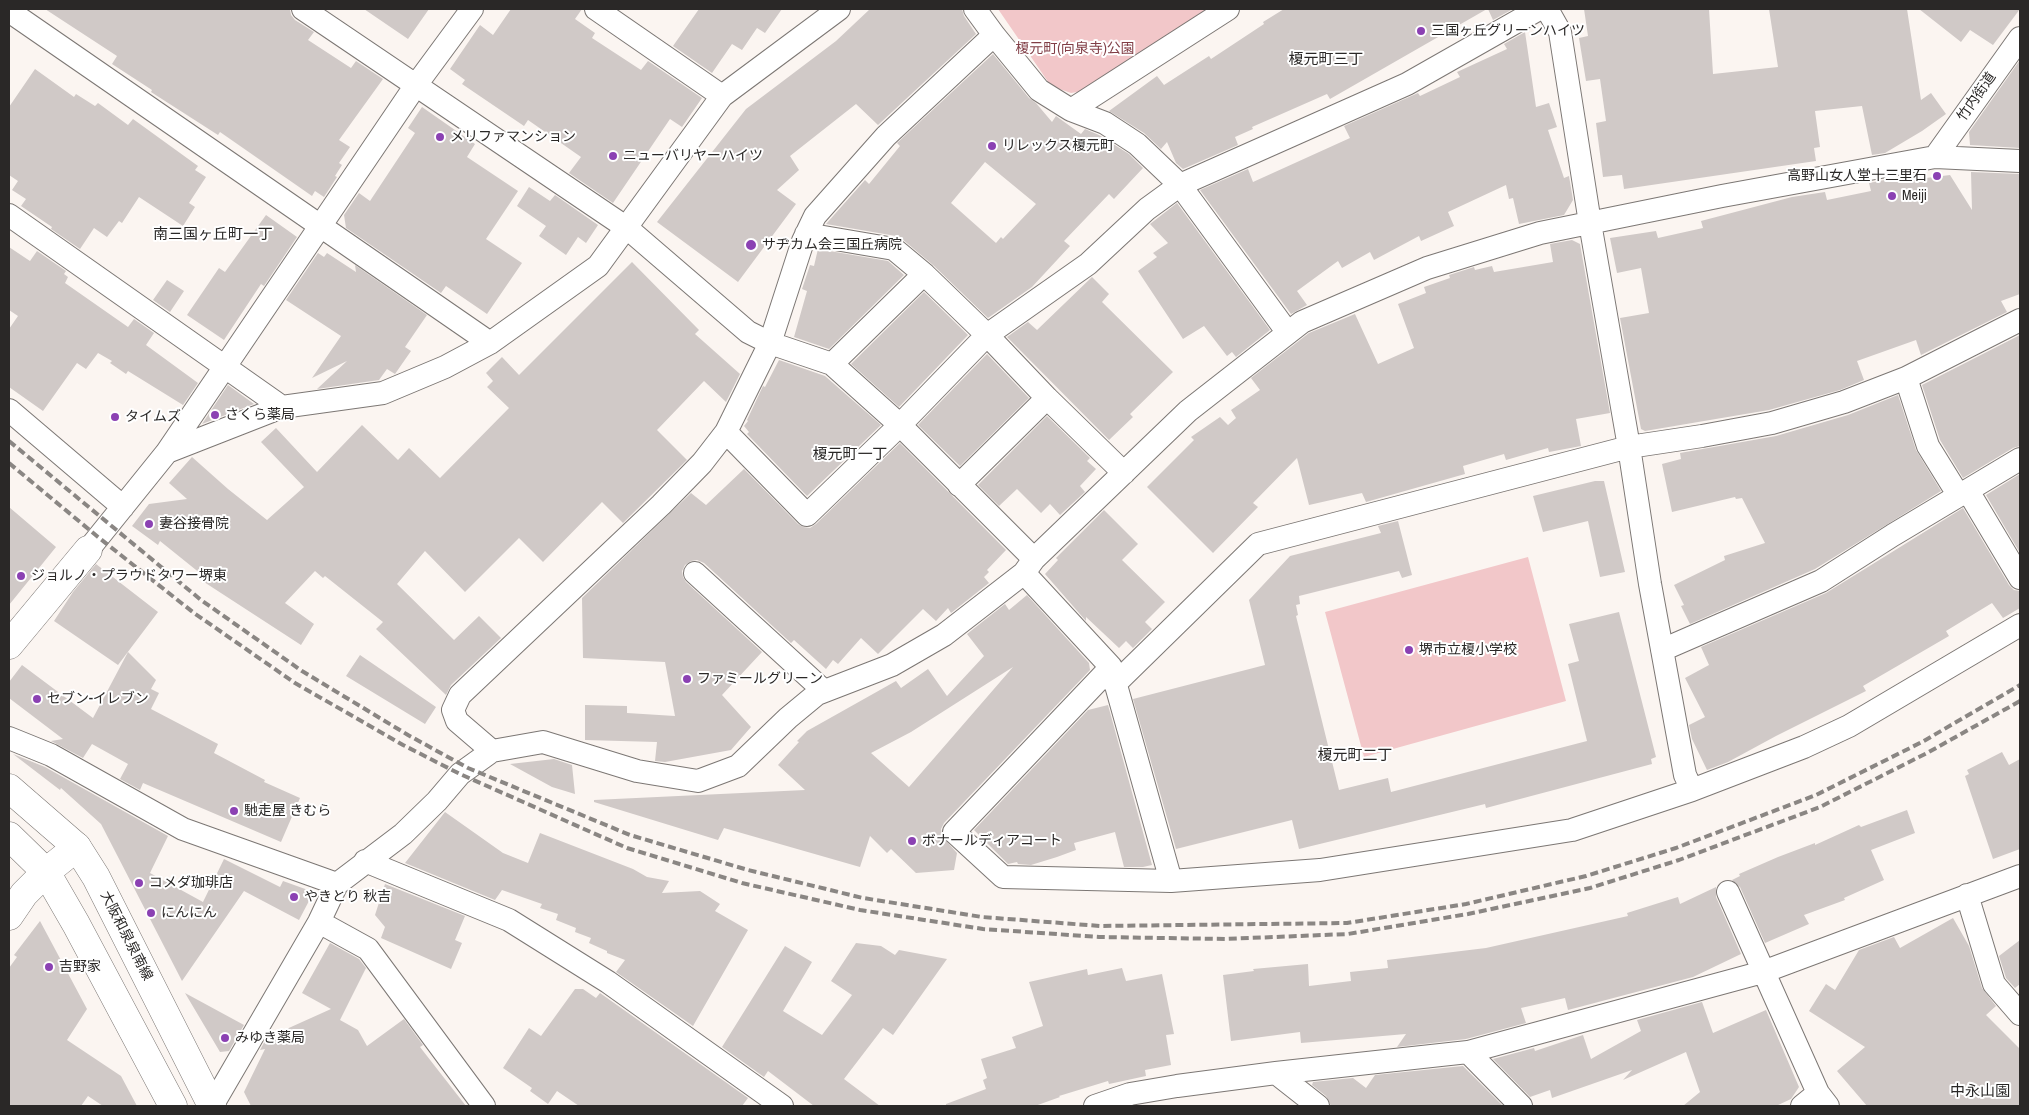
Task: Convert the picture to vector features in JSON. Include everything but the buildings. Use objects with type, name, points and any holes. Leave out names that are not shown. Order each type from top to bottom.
[{"type":"main road","points":[[9,644],[88,550]]},
{"type":"main road","name":"大阪和泉泉南線","points":[[9,788],[77,847],[96,877],[212,1106]]},
{"type":"main road","points":[[9,836],[46,872],[174,1106]]},
{"type":"main road","points":[[9,916],[24,894],[46,872],[77,847]]},
{"type":"street","points":[[303,9],[627,228],[748,332],[770,343],[832,364],[900,425],[959,485],[1029,566],[1113,675],[1171,881]]},
{"type":"street","points":[[88,550],[167,452],[224,365],[416,84],[472,9]]},
{"type":"street","points":[[596,9],[722,96]]},
{"type":"street","points":[[167,452],[282,407],[383,394],[490,343],[598,266],[722,96],[839,9]]},
{"type":"street","points":[[975,9],[1039,90],[1072,110],[1106,123],[1137,144],[1180,185],[1288,334]]},
{"type":"street","points":[[1072,110],[1228,9]]},
{"type":"street","points":[[726,432],[807,515],[900,425],[987,334],[1088,264],[1147,209],[1180,185],[1407,84],[1539,9]]},
{"type":"street","points":[[1548,9],[1560,32],[1650,584],[1685,774],[1692,790]]},
{"type":"street","points":[[9,11],[319,227],[490,343]]},
{"type":"street","points":[[492,751],[457,722],[453,710],[460,695],[661,505],[702,463],[726,432],[770,343],[806,234],[815,216],[886,136],[994,35]]},
{"type":"street","name":"竹内街道","points":[[1935,157],[2020,38]]},
{"type":"street","points":[[212,1106],[319,922],[337,884],[403,834],[437,801],[460,774],[492,751],[543,742],[637,771],[698,780],[738,766],[788,718],[817,694],[892,665],[944,635],[1029,566],[1188,411],[1302,322],[1427,268],[1540,233],[1722,196],[1935,157],[2020,161]]},
{"type":"street","points":[[9,215],[282,407]]},
{"type":"street","points":[[806,234],[894,249],[924,274],[987,334],[1047,398],[1124,473]]},
{"type":"street","points":[[832,364],[924,274]]},
{"type":"street","points":[[2020,320],[1906,378],[1844,402],[1772,423],[1629,447],[1258,544],[1113,675],[954,832],[1004,878],[1171,881],[1320,870],[1572,830],[1692,790],[1804,747],[1848,726],[2020,625]]},
{"type":"street","points":[[1906,378],[1928,446],[1964,493],[2020,578]]},
{"type":"street","points":[[959,485],[1047,398]]},
{"type":"street","points":[[9,410],[123,507]]},
{"type":"street","points":[[1662,650],[1821,581],[1893,535],[2020,459]]},
{"type":"street","points":[[695,573],[824,691]]},
{"type":"street","points":[[9,738],[50,755],[183,829],[337,884]]},
{"type":"street","points":[[365,861],[509,920],[608,982],[782,1106]]},
{"type":"street","points":[[1095,1106],[1130,1094],[1276,1073],[1468,1052],[1763,972],[2020,876]]},
{"type":"street","points":[[1728,892],[1816,1102]]},
{"type":"street","points":[[1966,895],[1994,984],[2020,1014]]},
{"type":"street","points":[[319,922],[368,949],[484,1106]]},
{"type":"street","points":[[1468,1052],[1520,1106]]},
{"type":"street","points":[[1276,1073],[1318,1106]]},
{"type":"green space","name":"榎元町(向泉寺)公園","points":[[998,9],[1209,9],[1083,91],[1071,93],[1051,86]]},
{"type":"green space","points":[[1528,557],[1566,701],[1364,757],[1325,612]]},
{"type":"railway","points":[[9,441],[201,600],[302,671],[408,735],[468,768],[630,835],[748,870],[863,898],[982,917],[1100,926],[1347,923],[1466,904],[1586,876],[1676,848],[1816,795],[1922,742],[2020,685]]},
{"type":"railway","points":[[9,463],[194,613],[295,683],[403,745],[460,774],[627,848],[742,883],[860,910],[983,929],[1099,937],[1225,939],[1348,934],[1468,914],[1590,888],[1679,860],[1820,807],[1927,753],[2020,701]]},
{"type":"place","name":"三国ヶ丘グリーンハイツ","points":[[1421,31]]},
{"type":"place","name":"メリファマンション","points":[[440,137]]},
{"type":"place","name":"リレックス榎元町","points":[[992,146]]},
{"type":"place","name":"ニューバリヤーハイツ","points":[[613,156]]},
{"type":"place","name":"高野山女人堂十三里石","points":[[1937,176]]},
{"type":"place","name":"Meiji","points":[[1892,196]]},
{"type":"place","name":"サヂカム会三国丘病院","points":[[751,245]]},
{"type":"place","name":"さくら薬局","points":[[215,415]]},
{"type":"place","name":"タイムズ","points":[[115,417]]},
{"type":"place","name":"妻谷接骨院","points":[[149,524]]},
{"type":"place","name":"ジョルノ・プラウドタワー堺東","points":[[21,576]]},
{"type":"place","name":"堺市立榎小学校","points":[[1409,650]]},
{"type":"place","name":"ファミールグリーン","points":[[687,679]]},
{"type":"place","name":"セブン-イレブン","points":[[37,699]]},
{"type":"place","name":"馳走屋 きむら","points":[[234,811]]},
{"type":"place","name":"ボナールディアコート","points":[[912,841]]},
{"type":"place","name":"コメダ珈琲店","points":[[139,883]]},
{"type":"place","name":"やきとり 秋吉","points":[[294,897]]},
{"type":"place","name":"にんにん","points":[[151,913]]},
{"type":"place","name":"吉野家","points":[[49,967]]},
{"type":"place","name":"みゆき薬局","points":[[225,1038]]},
{"type":"district","name":"榎元町三丁","points":[[1326,60]]},
{"type":"district","name":"南三国ヶ丘町一丁","points":[[213,235]]},
{"type":"district","name":"榎元町一丁","points":[[850,455]]},
{"type":"district","name":"榎元町二丁","points":[[1355,756]]},
{"type":"district","name":"中永山園","points":[[1980,1092]]}]
